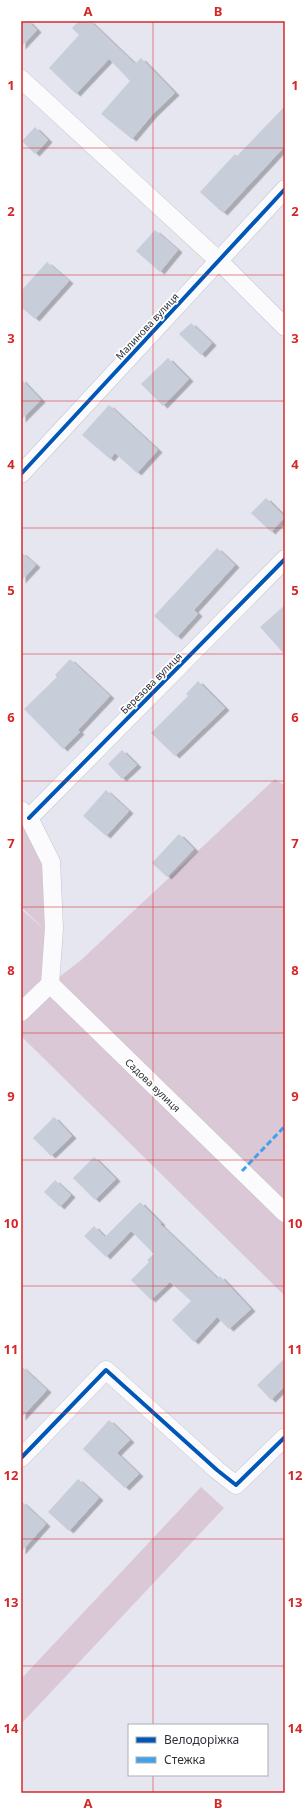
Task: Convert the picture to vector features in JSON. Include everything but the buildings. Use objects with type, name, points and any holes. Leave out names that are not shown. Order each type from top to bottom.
[{"type":"street","points":[[24,88],[219,261],[285,327]]},
{"type":"street","name":"Малинова вулиця","points":[[21,474],[285,188]]},
{"type":"street","name":"Березова вулиця","points":[[25,814],[285,559]]},
{"type":"street","points":[[21,1012],[50,984],[54,928],[51,862],[25,814]]},
{"type":"street","name":"Садова вулиця","points":[[50,984],[285,1213]]},
{"type":"street","points":[[21,1458],[106,1370],[217,1470],[236,1485],[285,1437]]},
{"type":"shaded area","points":[[275,779],[285,786],[285,1296],[21,1036],[21,909],[46,931],[21,907],[21,809],[51,862],[50,984],[80,961]]},
{"type":"shaded area","points":[[201,1487],[224,1508],[21,1724],[21,1679]]},
{"type":"marked path","points":[[242,1171],[285,1126]]},
{"type":"cycle path","points":[[21,474],[285,189]]},
{"type":"cycle path","points":[[29,818],[285,559]]},
{"type":"cycle path","points":[[21,1458],[106,1370],[217,1470],[236,1485],[285,1437]]}]
